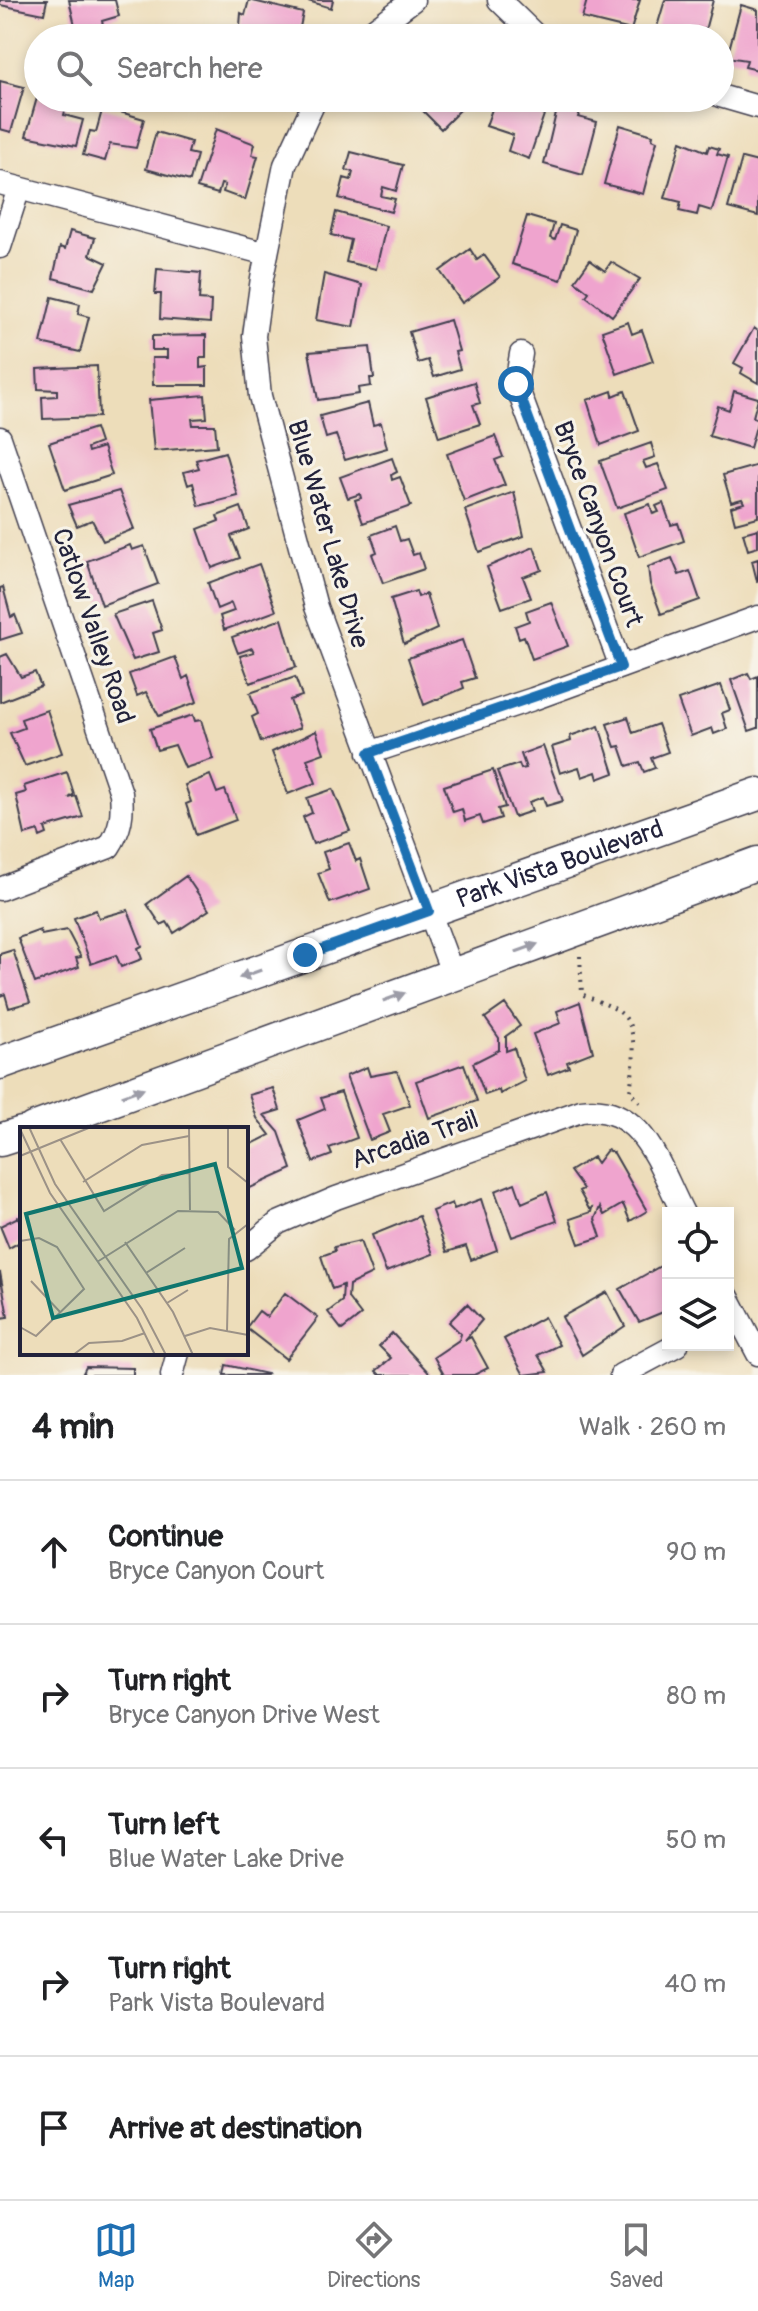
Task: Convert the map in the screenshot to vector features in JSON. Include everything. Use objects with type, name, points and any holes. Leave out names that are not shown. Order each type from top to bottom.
[{"type":"main road","name":"Park Vista Boulevard","points":[[0,1063],[758,794]]},
{"type":"main road","points":[[38,1127],[758,863]]},
{"type":"main road","points":[[0,1140],[20,1134]]},
{"type":"street","points":[[381,24],[413,0]]},
{"type":"street","points":[[499,0],[524,24]]},
{"type":"street","points":[[734,100],[758,107]]},
{"type":"street","name":"Blue Water Lake Drive","points":[[310,112],[285,165],[267,254],[254,336],[260,396],[316,607],[453,975]]},
{"type":"street","points":[[0,247],[10,185],[267,254]]},
{"type":"street","name":"Bryce Canyon Court","points":[[521,354],[516,384],[621,667]]},
{"type":"street","name":"Catlow Valley Road","points":[[0,438],[121,793],[123,812],[118,834],[109,847],[0,889]]},
{"type":"street","points":[[369,753],[758,617]]},
{"type":"street","name":"Arcadia Trail","points":[[248,1247],[278,1223],[336,1198],[581,1111],[613,1112],[628,1118],[646,1141],[680,1207]]},
{"type":"street","points":[[734,1314],[758,1354]]},
{"type":"street","points":[[621,1375],[666,1351]]},
{"type":"street","points":[[172,1375],[177,1355]]},
{"type":"path","points":[[576,930],[582,994],[621,1013],[628,1021],[632,1039],[630,1091],[648,1113]]},
{"type":"building","points":[[0,0],[47,0],[44,14],[0,5]]},
{"type":"building","points":[[69,0],[115,0],[119,16],[102,21],[103,24],[75,24]]},
{"type":"building","points":[[249,0],[303,13],[301,24],[240,24],[241,13],[245,15]]},
{"type":"building","points":[[305,0],[333,0],[331,8]]},
{"type":"building","points":[[587,0],[640,0],[633,24],[606,24],[582,18]]},
{"type":"building","points":[[665,0],[713,0],[707,24],[658,24]]},
{"type":"building","points":[[741,5],[758,10],[758,70],[745,67],[747,60],[734,58],[734,31]]},
{"type":"building","points":[[0,81],[24,87],[11,132],[0,129]]},
{"type":"building","points":[[33,112],[65,112],[64,115],[83,120],[76,146],[26,136]]},
{"type":"building","points":[[102,112],[120,112],[144,119],[136,148],[110,144],[105,161],[83,155],[90,131],[96,132]]},
{"type":"building","points":[[424,112],[458,112],[441,129]]},
{"type":"building","points":[[491,112],[545,112],[529,159],[508,151],[513,135],[486,126]]},
{"type":"building","points":[[556,112],[580,112],[578,117],[597,122],[583,175],[544,164]]},
{"type":"building","points":[[620,125],[653,135],[652,139],[657,141],[643,194],[604,184]]},
{"type":"building","points":[[216,129],[255,144],[252,155],[258,156],[245,200],[223,192],[225,185],[221,184],[218,194],[197,188]]},
{"type":"building","points":[[156,132],[191,142],[188,153],[197,155],[190,181],[146,169]]},
{"type":"building","points":[[681,141],[707,152],[709,146],[719,149],[717,154],[728,157],[712,211],[699,207],[697,215],[679,211],[681,202],[665,198]]},
{"type":"building","points":[[351,152],[403,165],[396,191],[383,187],[381,196],[395,199],[391,212],[339,198],[344,178],[351,180],[353,172],[346,170]]},
{"type":"building","points":[[742,158],[758,162],[758,216],[728,208]]},
{"type":"building","points":[[336,212],[386,226],[376,269],[346,262],[351,240],[331,235]]},
{"type":"building","points":[[527,216],[554,224],[550,238],[555,240],[560,225],[576,230],[561,280],[512,264]]},
{"type":"building","points":[[70,231],[95,238],[90,255],[107,263],[94,289],[53,278],[60,247],[65,249]]},
{"type":"building","points":[[470,249],[477,260],[484,255],[500,277],[462,303],[440,271]]},
{"type":"building","points":[[590,260],[605,271],[611,262],[640,279],[612,316],[586,296],[589,292],[575,281]]},
{"type":"building","points":[[157,269],[201,273],[199,300],[211,301],[210,323],[160,319],[161,294],[155,294]]},
{"type":"building","points":[[324,274],[362,285],[354,327],[316,320]]},
{"type":"building","points":[[52,297],[80,304],[78,314],[89,317],[80,352],[41,343]]},
{"type":"building","points":[[450,320],[459,351],[455,352],[460,369],[434,377],[428,360],[418,363],[409,332]]},
{"type":"building","points":[[628,322],[632,334],[642,330],[653,361],[617,374],[602,331]]},
{"type":"building","points":[[754,328],[758,331],[758,383],[741,373],[743,368],[734,363]]},
{"type":"building","points":[[206,335],[206,358],[200,358],[200,368],[207,367],[207,385],[153,385],[152,358],[167,358],[167,350],[152,350],[152,336]]},
{"type":"building","points":[[370,347],[374,378],[370,378],[371,386],[358,388],[359,394],[318,400],[309,352]]},
{"type":"building","points":[[97,366],[99,417],[43,419],[42,397],[57,396],[57,390],[38,389],[37,369]]},
{"type":"building","points":[[474,382],[480,403],[473,405],[480,424],[439,437],[426,397]]},
{"type":"building","points":[[612,391],[613,396],[625,391],[639,431],[601,445],[587,400]]},
{"type":"building","points":[[734,391],[758,398],[753,417],[758,419],[750,448],[709,436],[718,406],[729,410]]},
{"type":"building","points":[[205,395],[207,418],[192,419],[193,425],[215,425],[217,446],[154,451],[149,400]]},
{"type":"building","points":[[368,403],[373,425],[381,423],[387,448],[345,460],[336,435],[326,438],[320,416]]},
{"type":"building","points":[[95,428],[100,443],[87,448],[88,452],[103,447],[112,475],[65,490],[49,443]]},
{"type":"building","points":[[495,436],[503,457],[495,460],[505,485],[464,501],[447,454]]},
{"type":"building","points":[[651,443],[655,457],[643,461],[646,468],[658,464],[668,490],[617,508],[600,461]]},
{"type":"building","points":[[225,452],[238,496],[199,506],[193,483],[188,485],[184,472],[199,468],[196,460]]},
{"type":"building","points":[[392,458],[397,472],[391,475],[392,480],[400,477],[411,506],[363,523],[355,500],[361,498],[360,494],[348,498],[340,477]]},
{"type":"building","points":[[758,465],[758,517],[735,523],[731,507],[744,503],[742,499],[731,502],[723,475]]},
{"type":"building","points":[[119,491],[134,529],[103,541],[92,520],[77,526],[68,505]]},
{"type":"building","points":[[514,492],[524,536],[479,552],[465,510]]},
{"type":"building","points":[[663,503],[671,525],[678,523],[684,541],[639,557],[624,513],[650,504],[653,514],[659,512],[656,506]]},
{"type":"building","points":[[241,507],[249,529],[231,536],[240,558],[212,568],[198,529],[219,521],[217,516]]},
{"type":"building","points":[[395,526],[400,541],[407,539],[413,555],[419,553],[424,569],[383,583],[372,554],[377,552],[371,535]]},
{"type":"building","points":[[758,529],[758,547],[748,550],[743,533]]},
{"type":"building","points":[[130,545],[132,550],[144,546],[158,584],[102,605],[87,561]]},
{"type":"building","points":[[534,547],[542,570],[523,577],[531,598],[502,608],[487,567]]},
{"type":"building","points":[[672,558],[679,575],[690,571],[700,600],[661,614],[650,584],[648,567]]},
{"type":"building","points":[[758,559],[758,580],[757,581],[752,561]]},
{"type":"building","points":[[259,564],[276,611],[224,630],[220,616],[234,611],[231,603],[217,609],[208,583]]},
{"type":"building","points":[[3,587],[11,617],[15,615],[22,633],[0,640],[0,588]]},
{"type":"building","points":[[416,591],[418,597],[426,594],[437,629],[404,644],[391,599]]},
{"type":"building","points":[[152,601],[162,630],[153,633],[159,652],[133,660],[113,614]]},
{"type":"building","points":[[551,602],[568,646],[532,659],[524,636],[519,638],[515,626],[529,621],[526,611]]},
{"type":"building","points":[[282,619],[296,667],[250,683],[240,656],[254,652],[252,648],[238,653],[232,637]]},
{"type":"building","points":[[462,640],[475,678],[462,682],[464,688],[424,705],[408,658]]},
{"type":"building","points":[[7,654],[21,677],[35,672],[41,686],[0,702],[0,657]]},
{"type":"building","points":[[175,657],[183,679],[188,676],[197,702],[159,716],[146,692],[137,696],[129,674]]},
{"type":"building","points":[[748,673],[751,679],[758,676],[758,728],[749,731],[731,680]]},
{"type":"building","points":[[295,677],[302,696],[290,700],[300,728],[261,742],[252,717],[258,714],[250,693]]},
{"type":"building","points":[[721,685],[730,710],[722,713],[727,729],[714,734],[712,728],[691,736],[678,700]]},
{"type":"building","points":[[47,710],[62,753],[25,766],[10,733],[24,728],[21,719]]},
{"type":"building","points":[[193,715],[195,721],[201,720],[213,759],[185,768],[175,745],[157,750],[150,729]]},
{"type":"building","points":[[628,717],[633,733],[658,724],[668,752],[651,758],[655,768],[644,772],[640,762],[627,766],[620,746],[615,747],[607,724]]},
{"type":"building","points":[[599,726],[614,773],[598,779],[596,772],[582,777],[579,767],[560,773],[552,747],[571,741],[570,736]]},
{"type":"building","points":[[316,731],[324,753],[307,759],[316,783],[288,794],[272,752]]},
{"type":"building","points":[[543,746],[563,801],[546,806],[543,797],[529,802],[532,811],[514,817],[497,771],[519,764],[521,769],[526,768],[521,754]]},
{"type":"building","points":[[493,770],[505,807],[498,809],[501,818],[483,824],[480,816],[465,821],[462,809],[453,812],[444,786]]},
{"type":"building","points":[[67,772],[74,794],[69,798],[76,796],[83,817],[45,828],[47,834],[40,837],[38,831],[25,835],[16,795],[26,792],[24,786]]},
{"type":"building","points":[[210,775],[217,793],[225,790],[236,820],[196,835],[186,804],[191,802],[185,785]]},
{"type":"building","points":[[333,789],[350,831],[313,844],[303,817],[312,813],[307,798]]},
{"type":"building","points":[[349,843],[356,861],[360,859],[370,889],[330,903],[318,873],[329,869],[323,852]]},
{"type":"building","points":[[186,876],[209,910],[174,933],[167,922],[161,925],[147,904]]},
{"type":"building","points":[[96,910],[99,918],[128,910],[142,946],[138,948],[142,959],[121,967],[116,955],[91,964],[74,918]]},
{"type":"building","points":[[40,930],[41,935],[67,930],[81,957],[76,958],[79,967],[35,983],[18,938]]},
{"type":"building","points":[[13,950],[30,1002],[9,1008],[5,994],[0,996],[0,954]]},
{"type":"building","points":[[580,1002],[593,1052],[567,1062],[569,1067],[548,1075],[533,1034],[561,1023],[557,1011]]},
{"type":"building","points":[[505,1004],[520,1026],[506,1036],[506,1051],[514,1048],[525,1081],[500,1094],[499,1090],[485,1095],[473,1063],[499,1050],[499,1038],[485,1018]]},
{"type":"building","points":[[464,1064],[477,1101],[429,1118],[416,1081]]},
{"type":"building","points":[[367,1067],[370,1076],[397,1071],[410,1105],[383,1114],[390,1132],[370,1140],[346,1076]]},
{"type":"building","points":[[273,1088],[280,1110],[264,1115],[279,1132],[292,1169],[248,1189],[248,1146],[270,1135],[257,1118],[249,1095]]},
{"type":"building","points":[[341,1092],[357,1138],[329,1148],[332,1155],[313,1162],[298,1120],[325,1109],[321,1098]]},
{"type":"building","points":[[607,1150],[614,1153],[647,1211],[630,1221],[623,1204],[604,1215],[600,1207],[595,1219],[601,1237],[579,1244],[570,1219],[591,1212],[592,1208],[589,1209],[579,1191],[583,1189],[570,1171],[593,1157],[597,1163]]},
{"type":"building","points":[[515,1183],[522,1203],[547,1192],[557,1221],[512,1237],[495,1191]]},
{"type":"building","points":[[481,1199],[497,1250],[471,1260],[466,1246],[447,1252],[432,1211],[452,1203],[454,1209]]},
{"type":"building","points":[[419,1216],[433,1254],[386,1272],[372,1235]]},
{"type":"building","points":[[18,1217],[20,1242],[9,1248],[0,1226]]},
{"type":"building","points":[[360,1241],[372,1274],[349,1285],[348,1298],[361,1315],[342,1330],[328,1312],[342,1301],[343,1285],[332,1289],[321,1256],[335,1251],[334,1247]]},
{"type":"building","points":[[662,1265],[662,1312],[639,1322],[620,1289]]},
{"type":"building","points":[[0,1272],[8,1317],[0,1318]]},
{"type":"building","points":[[607,1292],[625,1326],[582,1355],[562,1317]]},
{"type":"building","points":[[285,1293],[318,1318],[286,1359],[248,1330],[259,1311],[267,1317]]},
{"type":"building","points":[[467,1304],[482,1320],[465,1340],[471,1337],[488,1368],[474,1375],[444,1375],[434,1357],[459,1340],[461,1334],[449,1322]]},
{"type":"building","points":[[544,1317],[559,1345],[538,1355],[548,1372],[524,1375],[504,1339]]},
{"type":"building","points":[[392,1333],[431,1375],[380,1375],[376,1371],[391,1358],[379,1346]]},
{"type":"building","points":[[226,1365],[267,1374],[224,1375]]},
{"type":"building","points":[[86,1367],[133,1368],[133,1375],[82,1375]]},
{"type":"route","points":[[305,955],[429,911],[369,753],[621,667],[516,384]]}]
